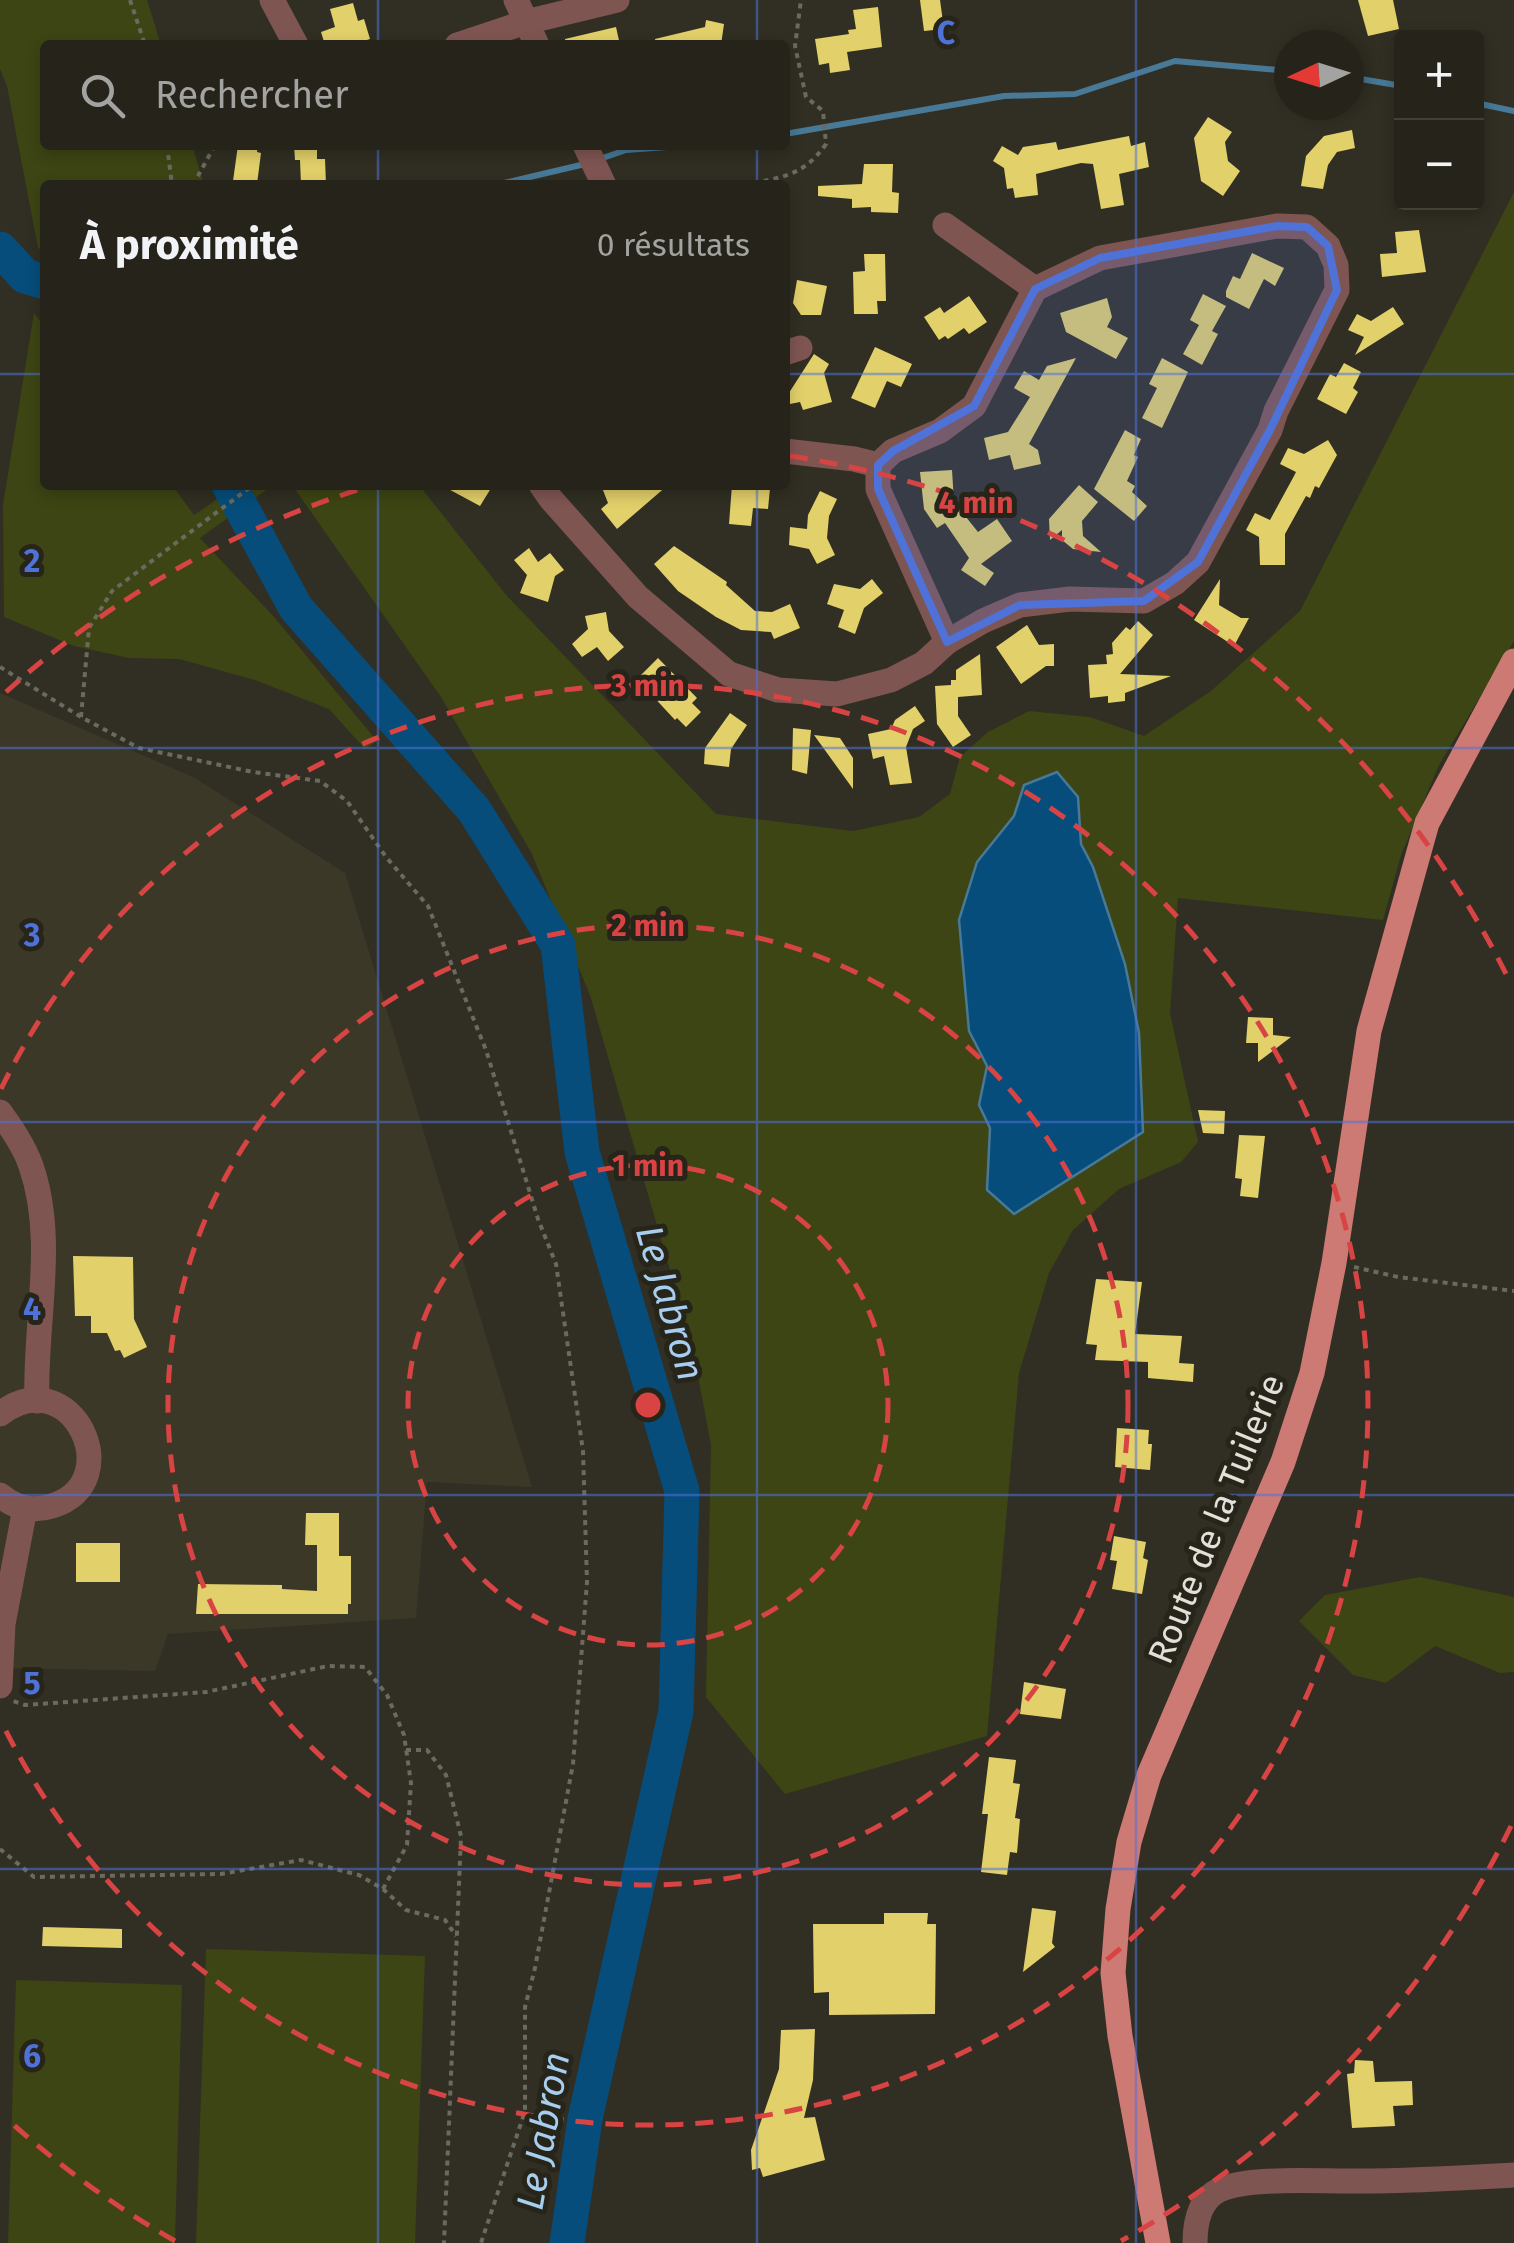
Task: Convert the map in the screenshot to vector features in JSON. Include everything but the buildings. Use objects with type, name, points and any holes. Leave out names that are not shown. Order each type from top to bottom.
[{"type":"main road","name":"Route de la Tuilerie","points":[[1158,2243],[1120,2036],[1113,1974],[1129,1842],[1149,1775],[1284,1462],[1299,1418],[1334,1263],[1369,1031],[1427,823],[1514,661]]},
{"type":"street","points":[[272,0],[293,40]]},
{"type":"street","points":[[472,40],[618,0]]},
{"type":"street","points":[[944,226],[1035,289]]},
{"type":"street","points":[[546,490],[638,597],[729,674],[778,690],[837,694],[891,680],[924,663],[947,642],[1020,604],[1070,599],[1144,601],[1176,583],[1198,562],[1270,430],[1337,290],[1336,264],[1328,246],[1307,227],[1277,226],[1100,258],[1035,289],[974,406],[940,431],[892,452],[878,465],[878,489],[947,642]]},
{"type":"street","points":[[790,452],[878,465]]},
{"type":"street","points":[[0,1112],[31,1167],[44,1230],[37,1401]]},
{"type":"street","points":[[0,1414],[14,1405],[37,1401],[60,1406],[78,1422],[88,1443],[88,1467],[78,1488],[60,1504],[25,1508],[0,1496]]},
{"type":"street","points":[[0,1686],[4,1624],[25,1508]]},
{"type":"street","points":[[1195,2243],[1195,2224],[1204,2202],[1220,2190],[1263,2182],[1418,2181],[1514,2175]]},
{"type":"path","points":[[130,0],[143,40]]},
{"type":"path","points":[[767,180],[795,174],[814,162],[826,144],[823,111],[806,97],[795,46],[801,0]]},
{"type":"path","points":[[168,150],[171,180]]},
{"type":"path","points":[[196,180],[213,150]]},
{"type":"path","points":[[81,717],[89,628],[112,591],[246,490]]},
{"type":"path","points":[[0,667],[139,748],[253,772],[320,781],[347,801],[386,857],[428,906],[486,1050],[538,1219],[556,1264],[584,1450],[587,1582],[573,1764],[536,1968],[525,2008],[525,2111],[481,2243]]},
{"type":"path","points":[[1334,1263],[1398,1278],[1514,1290]]},
{"type":"path","points":[[0,1696],[25,1706],[145,1697],[206,1692],[328,1666],[365,1667],[387,1695],[404,1735],[411,1783],[407,1844],[382,1889]]},
{"type":"path","points":[[406,1750],[427,1750],[446,1775],[461,1836],[444,2243]]},
{"type":"path","points":[[0,1849],[34,1877],[222,1874],[300,1860],[358,1876],[382,1889],[406,1910],[444,1920],[456,1937]]},
{"type":"highlighted area","points":[[1277,226],[1307,227],[1328,246],[1337,290],[1270,430],[1198,562],[1144,601],[1020,605],[947,642],[878,489],[878,465],[893,451],[974,406],[1035,289],[1100,258]]},
{"type":"shaded area","points":[[0,693],[195,778],[345,873],[532,1487],[427,1482],[416,1618],[168,1634],[155,1671],[0,1668]]},
{"type":"green space","points":[[0,0],[147,0],[159,40],[40,40],[40,150],[194,150],[202,180],[40,180],[40,249],[7,86],[0,69]]},
{"type":"green space","points":[[1514,192],[1514,641],[1439,765],[1401,855],[1383,920],[1178,898],[1170,1013],[1198,1142],[1181,1162],[1119,1189],[1073,1230],[1049,1273],[1019,1373],[987,1736],[785,1794],[706,1697],[711,1445],[693,1349],[590,995],[531,852],[441,697],[296,490],[423,490],[507,596],[716,814],[853,831],[919,817],[950,794],[960,757],[988,732],[1029,711],[1090,717],[1144,736],[1211,691],[1300,611]]},
{"type":"green space","points":[[34,313],[40,321],[40,490],[176,490],[194,515],[231,490],[266,490],[200,538],[275,618],[377,741],[365,749],[329,709],[255,680],[179,659],[129,658],[74,646],[4,617],[3,505]]},
{"type":"green space","points":[[1420,1577],[1514,1597],[1514,1672],[1500,1673],[1435,1646],[1386,1683],[1353,1675],[1299,1621],[1325,1595]]},
{"type":"green space","points":[[206,1949],[425,1956],[415,2243],[196,2243]]},
{"type":"green space","points":[[16,1980],[182,1985],[175,2243],[8,2243]]},
{"type":"water","points":[[1057,772],[1078,797],[1081,844],[1093,867],[1125,964],[1139,1033],[1143,1132],[1014,1214],[987,1190],[990,1128],[979,1105],[987,1066],[969,1031],[959,920],[977,862],[1014,816],[1024,785]]},
{"type":"waterway","points":[[790,133],[1004,96],[1075,94],[1175,61],[1274,70]]},
{"type":"waterway","points":[[1364,80],[1394,85]]},
{"type":"waterway","points":[[1484,105],[1514,111]]},
{"type":"waterway","points":[[597,160],[626,150]]},
{"type":"waterway","points":[[517,180],[585,164]]},
{"type":"waterway","name":"Le Jabron","points":[[0,249],[25,276],[40,280]]},
{"type":"waterway","name":"Le Jabron","points":[[232,490],[296,608],[474,810],[558,945],[582,1152],[682,1491],[676,1711],[585,2119],[567,2243]]}]
